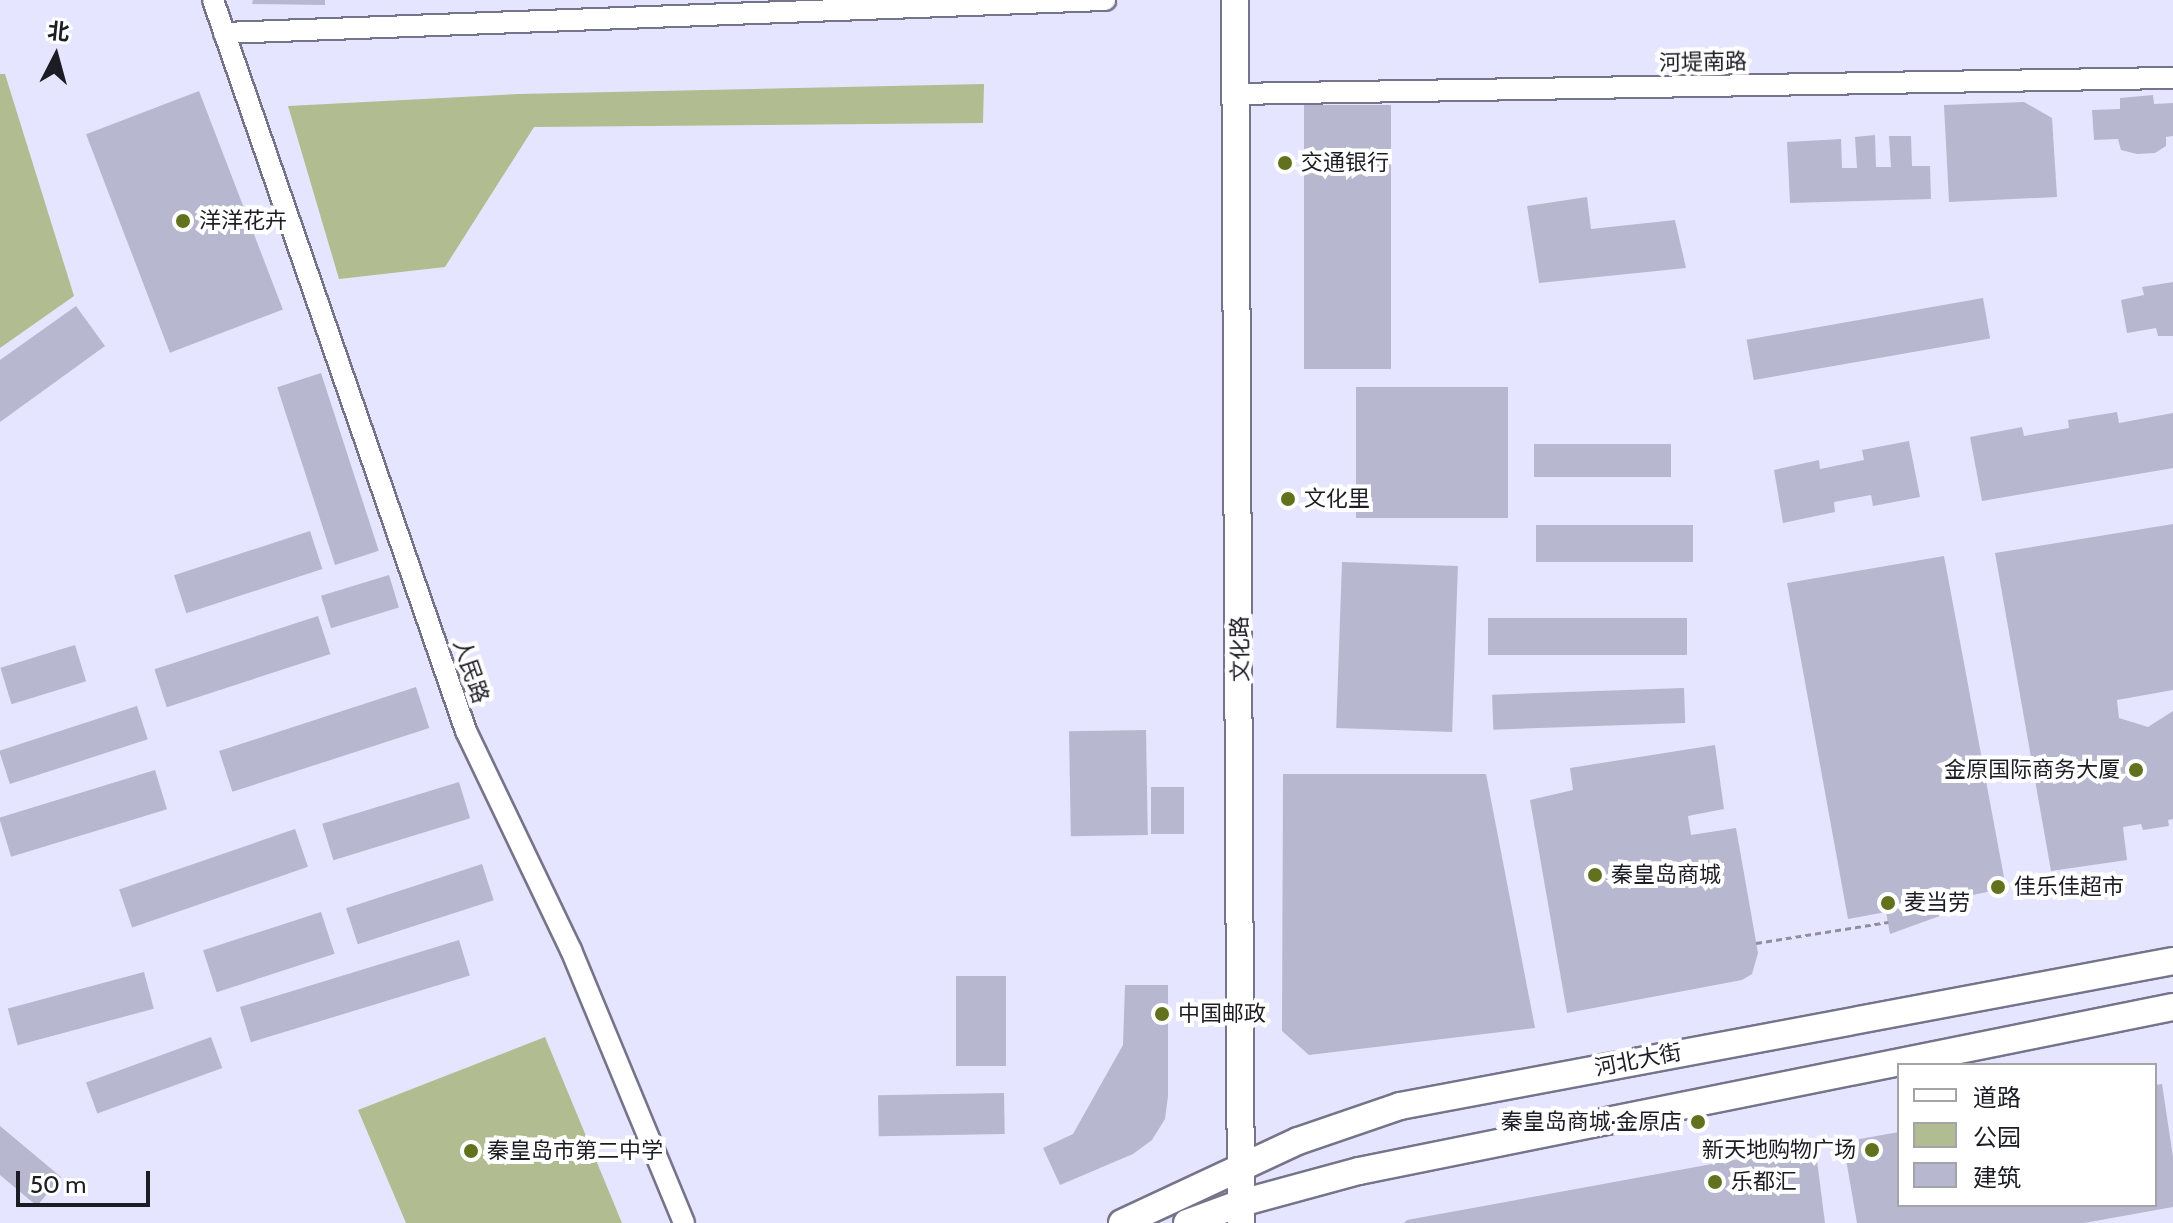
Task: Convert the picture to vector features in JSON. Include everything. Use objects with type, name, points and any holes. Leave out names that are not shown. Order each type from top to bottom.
[{"type":"main road","name":"文化路","points":[[1235,0],[1241,1213]]},
{"type":"main road","name":"河北大街","points":[[1122,1223],[1298,1141],[1400,1106],[2173,961]]},
{"type":"main road","points":[[1187,1223],[1241,1213],[1359,1171],[2173,1007]]},
{"type":"street","points":[[213,0],[224,33],[1105,0]]},
{"type":"street","name":"人民路","points":[[224,33],[466,731],[571,950],[684,1223]]},
{"type":"street","name":"河堤南路","points":[[1234,84],[2173,78]]},
{"type":"path","points":[[1756,943],[1888,922]]},
{"type":"green space","points":[[0,74],[5,74],[74,296],[0,348]]},
{"type":"green space","points":[[984,84],[983,123],[534,127],[445,267],[339,279],[288,106],[518,94]]},
{"type":"green space","points":[[545,1037],[622,1223],[406,1223],[358,1110]]},
{"type":"building","points":[[253,0],[325,0],[325,5],[252,4]]},
{"type":"building","name":"洋洋花卉","points":[[199,91],[283,309],[170,353],[86,134]]},
{"type":"building","points":[[2153,95],[2154,104],[2173,103],[2173,136],[2166,137],[2166,146],[2155,153],[2137,154],[2121,150],[2118,139],[2094,140],[2092,110],[2120,109],[2120,98]]},
{"type":"building","points":[[2024,102],[2052,118],[2057,197],[1949,202],[1944,105]]},
{"type":"building","points":[[1304,105],[1391,105],[1391,369],[1304,369]]},
{"type":"building","points":[[1875,135],[1876,167],[1891,167],[1889,136],[1911,136],[1912,166],[1930,166],[1931,199],[1790,203],[1787,142],[1841,139],[1842,168],[1857,168],[1855,137]]},
{"type":"building","points":[[1587,197],[1591,229],[1675,220],[1686,268],[1539,283],[1527,206]]},
{"type":"building","points":[[2173,282],[2173,336],[2158,336],[2156,328],[2127,333],[2121,300],[2144,295],[2142,287]]},
{"type":"building","points":[[1983,298],[1990,338],[1754,380],[1747,340]]},
{"type":"building","points":[[76,306],[105,346],[0,422],[0,360]]},
{"type":"building","points":[[321,373],[379,551],[335,565],[277,387]]},
{"type":"building","points":[[1356,387],[1508,387],[1508,518],[1356,518]]},
{"type":"building","points":[[2117,412],[2119,423],[2173,413],[2173,468],[1982,501],[1970,437],[2022,427],[2024,436],[2069,428],[2068,420]]},
{"type":"building","points":[[1909,441],[1920,497],[1873,506],[1871,495],[1834,502],[1835,512],[1783,523],[1774,470],[1819,460],[1820,469],[1864,460],[1862,450]]},
{"type":"building","points":[[1534,444],[1671,444],[1671,477],[1534,477]]},
{"type":"building","points":[[2173,524],[2173,690],[2117,700],[2119,718],[2148,727],[2173,711],[2173,819],[2168,820],[2169,826],[2143,830],[2141,824],[2123,827],[2127,860],[2051,871],[1995,553]]},
{"type":"building","points":[[1536,525],[1693,525],[1693,562],[1536,562]]},
{"type":"building","points":[[310,531],[322,569],[186,613],[174,575]]},
{"type":"building","points":[[1944,556],[2006,888],[1958,898],[1959,909],[1890,934],[1886,912],[1848,919],[1787,583]]},
{"type":"building","points":[[1342,562],[1458,566],[1452,732],[1336,728]]},
{"type":"building","points":[[389,575],[399,608],[331,628],[321,596]]},
{"type":"building","points":[[318,616],[330,654],[167,707],[154,669]]},
{"type":"building","points":[[1488,618],[1687,618],[1687,655],[1488,655]]},
{"type":"building","points":[[75,645],[86,681],[12,704],[0,668]]},
{"type":"building","points":[[416,687],[429,728],[232,792],[219,751]]},
{"type":"building","points":[[1684,688],[1685,723],[1493,730],[1492,695]]},
{"type":"building","points":[[137,706],[148,739],[10,784],[0,751]]},
{"type":"building","points":[[1146,730],[1148,835],[1071,836],[1069,731]]},
{"type":"building","name":"秦皇岛商城","points":[[1715,745],[1724,809],[1688,816],[1691,835],[1736,828],[1758,953],[1752,974],[1742,980],[1567,1013],[1530,800],[1573,790],[1570,768]]},
{"type":"building","points":[[155,770],[167,809],[11,857],[0,817]]},
{"type":"building","points":[[1283,774],[1486,774],[1535,1028],[1309,1055],[1282,1031]]},
{"type":"building","points":[[459,782],[470,818],[333,860],[322,824]]},
{"type":"building","points":[[1151,787],[1184,787],[1184,834],[1151,834]]},
{"type":"building","points":[[295,829],[308,867],[132,927],[119,890]]},
{"type":"building","points":[[482,864],[494,900],[358,944],[346,908]]},
{"type":"building","points":[[321,912],[335,954],[217,992],[203,950]]},
{"type":"building","points":[[459,940],[470,975],[251,1042],[240,1007]]},
{"type":"building","points":[[144,972],[154,1009],[18,1045],[8,1008]]},
{"type":"building","points":[[956,976],[1006,976],[1006,1066],[956,1066]]},
{"type":"building","points":[[1125,985],[1168,985],[1168,1096],[1165,1119],[1152,1140],[1133,1154],[1060,1185],[1043,1148],[1073,1134],[1123,1045]]},
{"type":"building","points":[[211,1037],[222,1068],[97,1113],[86,1082]]},
{"type":"building","name":"新天地购物广场","points":[[2162,1084],[2173,1157],[2173,1207],[2084,1223],[1857,1223],[1843,1142],[1897,1132],[1897,1207],[2157,1207],[2157,1085]]},
{"type":"building","points":[[1004,1093],[1005,1134],[879,1136],[878,1095]]},
{"type":"building","points":[[0,1126],[61,1177],[37,1206],[0,1175]]},
{"type":"building","name":"乐都汇","points":[[1815,1145],[1825,1223],[1404,1223],[1407,1220]]},
{"type":"place","name":"交通银行","points":[[1285,163]]},
{"type":"place","name":"洋洋花卉","points":[[183,221]]},
{"type":"place","name":"文化里","points":[[1288,499]]},
{"type":"place","name":"金原国际商务大厦","points":[[2136,770]]},
{"type":"place","name":"秦皇岛商城","points":[[1595,875]]},
{"type":"place","name":"佳乐佳超市","points":[[1998,887]]},
{"type":"place","name":"麦当劳","points":[[1888,903]]},
{"type":"place","name":"中国邮政","points":[[1162,1014]]},
{"type":"place","name":"秦皇岛商城·金原店","points":[[1698,1122]]},
{"type":"place","name":"新天地购物广场","points":[[1872,1150]]},
{"type":"place","name":"秦皇岛市第二中学","points":[[471,1151]]},
{"type":"place","name":"乐都汇","points":[[1715,1182]]}]
